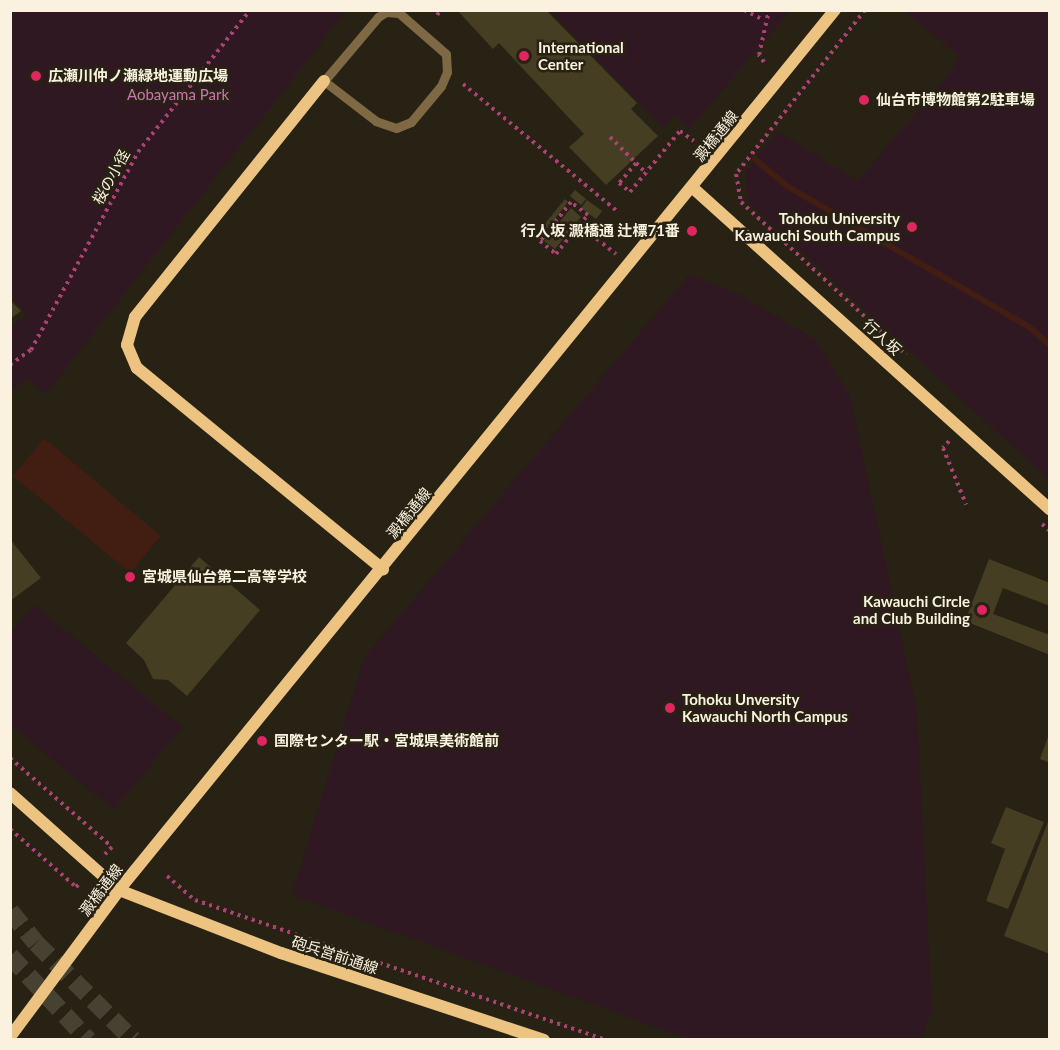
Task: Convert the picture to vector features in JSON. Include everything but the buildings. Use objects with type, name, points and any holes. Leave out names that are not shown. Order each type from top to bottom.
[{"type":"street","name":"澱橋通線","points":[[10,1037],[119,890],[693,188],[835,10]]},
{"type":"street","points":[[324,81],[135,317],[127,345],[137,368],[382,569]]},
{"type":"street","name":"行人坂","points":[[693,188],[1050,509]]},
{"type":"street","points":[[10,793],[119,890]]},
{"type":"street","name":"砲兵営前通線","points":[[119,890],[281,953],[544,1040]]},
{"type":"lane","points":[[386,12],[399,13],[446,54],[447,72],[441,86],[411,122],[396,128],[376,121],[324,81],[378,16],[386,12]]},
{"type":"path","name":"桜の小径","points":[[10,365],[31,350],[138,152],[250,10]]},
{"type":"path","points":[[437,15],[441,10]]},
{"type":"path","points":[[744,10],[765,20]]},
{"type":"path","points":[[764,62],[759,55],[769,10]]},
{"type":"path","points":[[865,10],[736,174],[741,202],[913,362]]},
{"type":"path","points":[[463,84],[617,211]]},
{"type":"path","points":[[1050,100],[1050,108]]},
{"type":"path","points":[[636,163],[619,183],[630,192],[680,131],[694,141]]},
{"type":"path","points":[[610,137],[646,173]]},
{"type":"path","points":[[571,202],[588,215],[579,225],[555,254],[540,242],[571,202]]},
{"type":"path","points":[[579,225],[600,242]]},
{"type":"path","points":[[947,439],[943,448],[966,504]]},
{"type":"path","points":[[10,758],[112,847],[105,854]]},
{"type":"path","points":[[10,829],[76,887],[81,882]]},
{"type":"path","points":[[167,876],[195,900],[606,1040]]},
{"type":"green space","name":"Aobayama Park","points":[[10,11],[346,11],[46,394],[27,379],[11,390],[11,328],[27,315],[11,296]]},
{"type":"green space","points":[[550,11],[790,11],[689,129],[675,115],[663,127]]},
{"type":"green space","name":"Tohoku University Kawauchi South Campus","points":[[904,11],[1049,11],[1049,480],[748,202],[745,171],[778,132],[858,181],[953,69],[958,55]]},
{"type":"green space","name":"Tohoku Unversity Kawauchi North Campus","points":[[689,275],[733,291],[816,340],[850,396],[917,711],[932,1010],[921,1039],[689,1039],[292,895],[364,658]]},
{"type":"green space","points":[[34,605],[182,727],[114,810],[11,725],[11,633]]},
{"type":"shaded area","points":[[44,438],[161,536],[130,573],[13,476]]},
{"type":"waterway","points":[[755,159],[787,186],[1029,327],[1050,345]]},
{"type":"tunnel","points":[[10,911],[36,943],[133,1040]]},
{"type":"tunnel","points":[[10,956],[88,1040]]},
{"type":"place","name":"International Center","points":[[524,56]]},
{"type":"place","name":"広瀬川仲ノ瀬緑地運動広場","points":[[36,76]]},
{"type":"place","name":"仙台市博物館第2駐車場","points":[[864,100]]},
{"type":"place","name":"Tohoku University Kawauchi South Campus","points":[[912,227]]},
{"type":"place","name":"行人坂 澱橋通 辻標71番","points":[[692,231]]},
{"type":"place","name":"宮城県仙台第二高等学校","points":[[130,577]]},
{"type":"place","name":"Kawauchi Circle and Club Building","points":[[982,610]]},
{"type":"place","name":"Tohoku Unversity Kawauchi North Campus","points":[[670,708]]},
{"type":"place","name":"国際センター駅・宮城県美術館前","points":[[262,741]]}]
